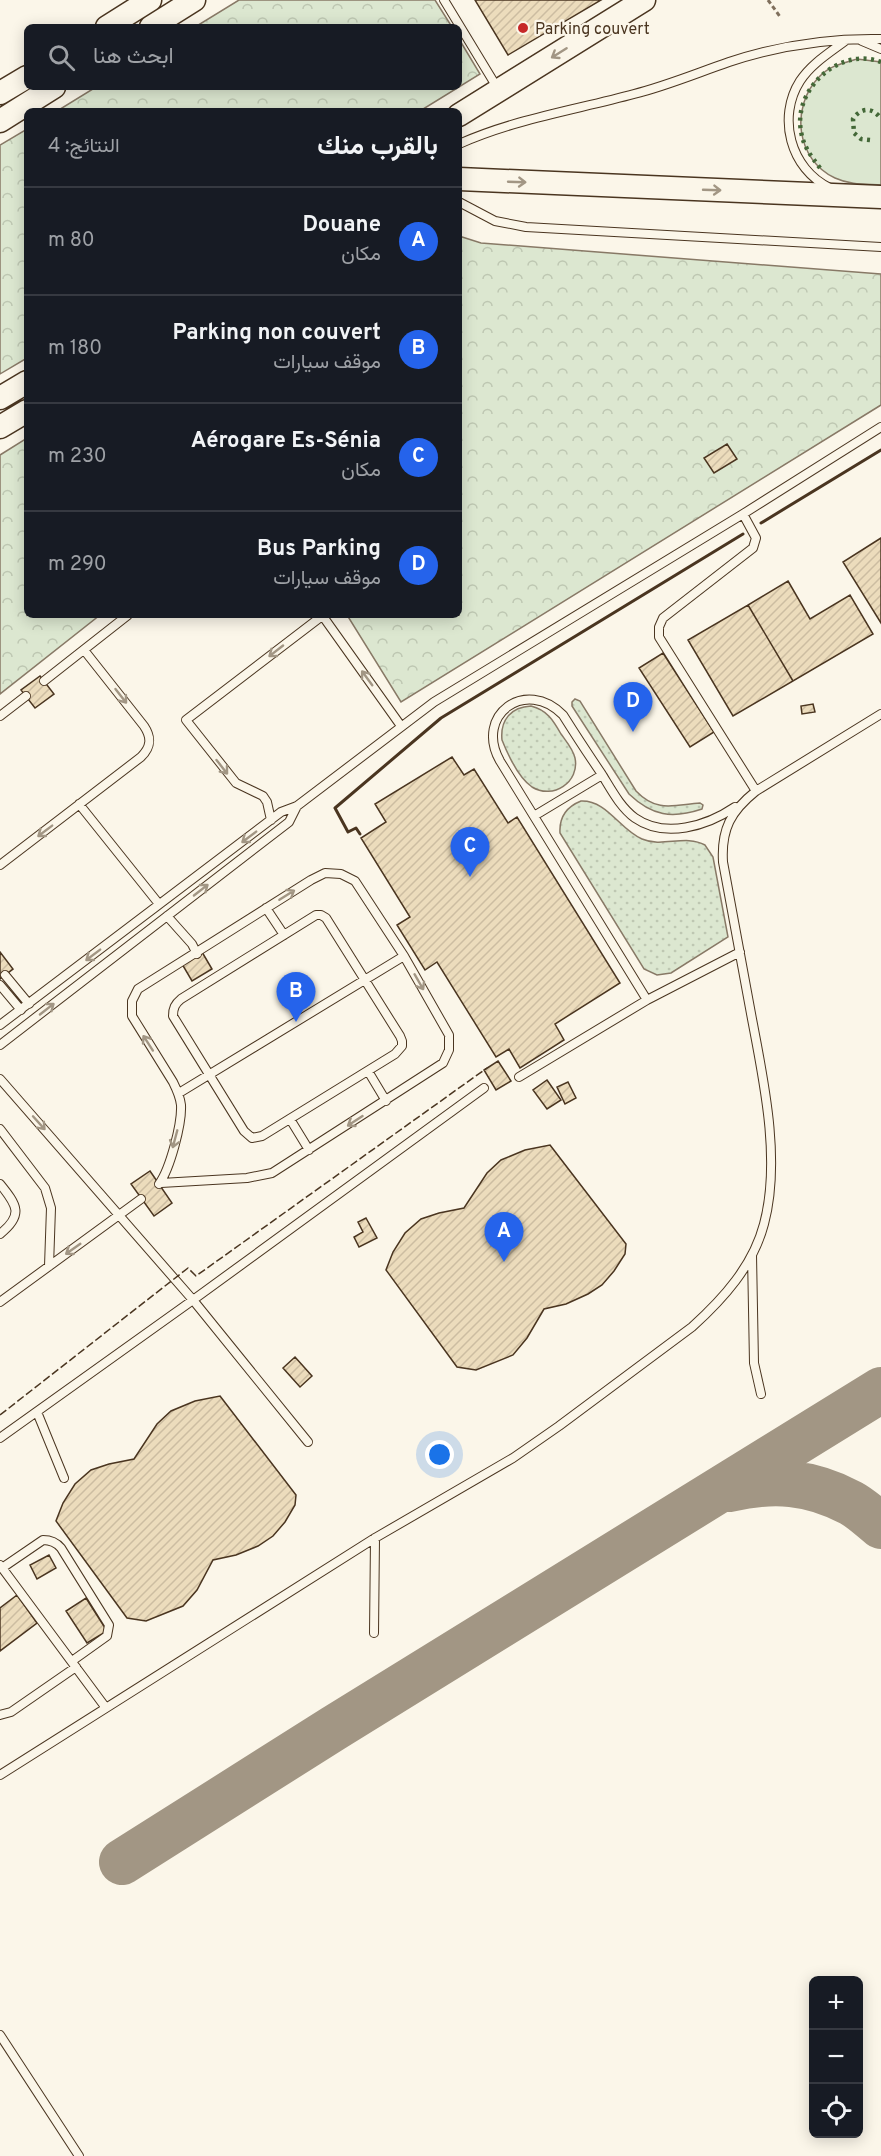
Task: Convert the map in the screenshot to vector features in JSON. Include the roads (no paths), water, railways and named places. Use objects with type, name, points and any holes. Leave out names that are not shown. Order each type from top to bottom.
[{"type":"street","points":[[112,24],[150,0]]},
{"type":"street","points":[[156,24],[194,0]]},
{"type":"street","points":[[462,112],[644,0]]},
{"type":"street","points":[[0,93],[24,79]]},
{"type":"street","points":[[0,121],[49,90]]},
{"type":"street","points":[[462,179],[881,197]]},
{"type":"street","points":[[0,398],[24,384]]},
{"type":"street","points":[[0,428],[24,413]]},
{"type":"lane","points":[[444,0],[459,24]]},
{"type":"lane","points":[[462,29],[499,90]]},
{"type":"lane","points":[[858,39],[881,49]]},
{"type":"lane","points":[[462,143],[540,116],[666,85],[754,55],[805,44],[881,39]]},
{"type":"lane","points":[[846,40],[801,79],[791,101],[788,125],[794,149],[807,171],[826,186],[881,206]]},
{"type":"lane","points":[[462,204],[495,221],[526,227],[881,247]]},
{"type":"lane","points":[[0,1025],[271,820],[286,809],[297,806],[434,702],[881,427]]},
{"type":"lane","points":[[743,514],[756,538],[753,548],[663,618],[659,627],[659,637],[756,791]]},
{"type":"lane","points":[[44,681],[124,618]]},
{"type":"lane","points":[[271,820],[267,802],[263,796],[236,783],[186,720],[318,618]]},
{"type":"lane","points":[[324,618],[401,726]]},
{"type":"lane","points":[[0,865],[141,758],[150,743],[149,734],[144,726],[84,650]]},
{"type":"lane","points":[[0,716],[26,696]]},
{"type":"lane","points":[[647,1000],[494,750],[492,738],[499,714],[508,705],[519,700],[543,700],[554,706],[563,715],[625,809],[645,824],[658,828],[672,828],[706,823],[718,818],[756,791],[881,714]]},
{"type":"lane","points":[[534,816],[602,775]]},
{"type":"lane","points":[[0,1775],[375,1538],[537,1442],[673,1341],[716,1306],[736,1282],[752,1255],[764,1226],[771,1195],[766,1094],[723,862],[722,845],[731,816],[742,802]]},
{"type":"lane","points":[[80,804],[159,904]]},
{"type":"lane","points":[[0,1044],[289,822],[297,806]]},
{"type":"lane","points":[[220,858],[228,868]]},
{"type":"lane","points":[[325,873],[341,874],[356,881],[404,956],[449,1035],[449,1050],[443,1063],[283,1167],[260,1177],[160,1184],[180,1117],[179,1093],[138,1028],[132,1016],[132,1002],[138,989],[197,953],[325,873]]},
{"type":"lane","points":[[266,908],[284,935]]},
{"type":"lane","points":[[315,915],[326,918],[364,980],[402,1041],[399,1051],[262,1136],[252,1138],[244,1131],[173,1017],[176,1004],[315,915]]},
{"type":"lane","points":[[167,916],[197,953]]},
{"type":"lane","points":[[519,1077],[647,1000],[740,952]]},
{"type":"lane","points":[[179,1093],[404,956]]},
{"type":"lane","points":[[203,974],[207,983]]},
{"type":"lane","points":[[5,975],[29,1004]]},
{"type":"lane","points":[[0,985],[21,1010]]},
{"type":"lane","points":[[368,1071],[386,1101]]},
{"type":"lane","points":[[0,1079],[121,1215],[308,1442]]},
{"type":"lane","points":[[0,1438],[484,1088]]},
{"type":"lane","points":[[290,1119],[309,1150]]},
{"type":"lane","points":[[0,1130],[45,1188],[51,1208],[49,1266]]},
{"type":"lane","points":[[0,1184],[15,1204],[16,1215],[12,1225],[0,1234]]},
{"type":"lane","points":[[0,1302],[121,1215],[141,1198]]},
{"type":"lane","points":[[752,1255],[754,1363],[761,1394]]},
{"type":"lane","points":[[37,1412],[64,1478]]},
{"type":"lane","points":[[374,1633],[375,1538]]},
{"type":"lane","points":[[0,1715],[11,1712],[74,1664],[110,1631],[109,1625],[61,1548],[57,1543],[43,1540],[1,1567],[74,1664],[106,1708]]},
{"type":"lane","points":[[0,2035],[79,2156]]},
{"type":"place","name":"Parking couvert","points":[[523,28]]},
{"type":"place","name":"Bus Parking","points":[[633,732]]},
{"type":"place","name":"Aérogare Es-Sénia","points":[[470,877]]},
{"type":"place","name":"Parking non couvert","points":[[296,1022]]},
{"type":"place","name":"Douane","points":[[504,1262]]}]
